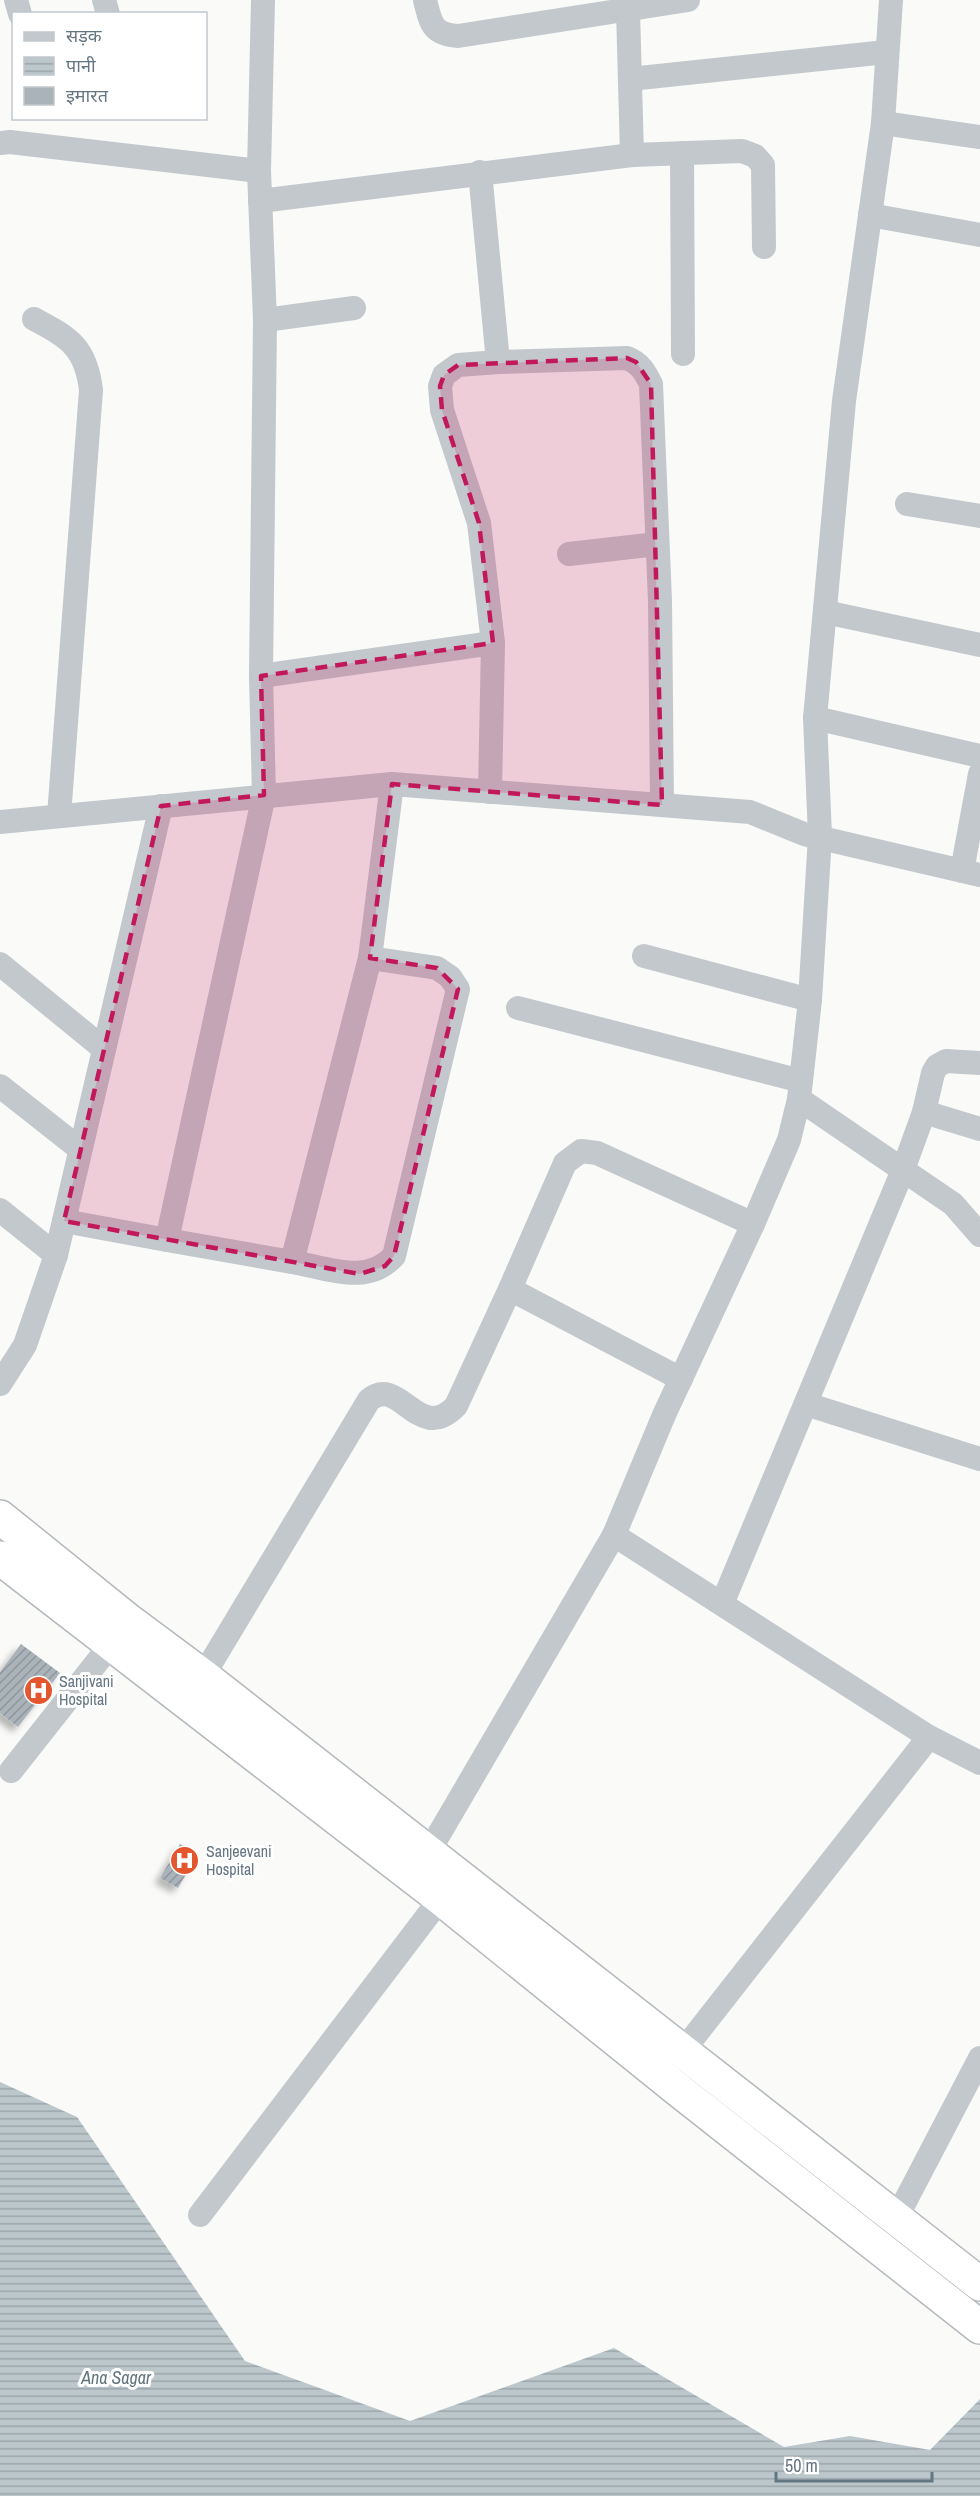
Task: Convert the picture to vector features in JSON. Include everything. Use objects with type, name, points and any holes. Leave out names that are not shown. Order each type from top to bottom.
[{"type":"highway","points":[[0,1517],[120,1633],[420,1866],[682,2052],[897,2217],[980,2284]]},
{"type":"highway","points":[[0,1558],[120,1633],[204,1676],[420,1866]]},
{"type":"highway","points":[[449,1887],[746,2144],[980,2327]]},
{"type":"street","points":[[167,1240],[264,795],[261,676],[265,320],[259,171],[263,0]]},
{"type":"street","points":[[424,0],[428,15],[436,30],[443,34],[458,36],[572,9],[628,10],[688,0]]},
{"type":"street","points":[[420,1866],[614,1535],[681,1379],[789,1140],[800,1090],[810,1000],[820,836],[815,718],[844,400],[883,123],[891,0]]},
{"type":"street","points":[[628,10],[632,155]]},
{"type":"street","points":[[630,79],[886,52]]},
{"type":"street","points":[[883,123],[980,137]]},
{"type":"street","points":[[0,143],[10,142],[259,171]]},
{"type":"street","points":[[260,201],[632,155],[742,151],[755,156],[763,165],[764,248]]},
{"type":"street","points":[[682,153],[683,354]]},
{"type":"street","points":[[480,172],[498,362]]},
{"type":"street","points":[[870,215],[980,235]]},
{"type":"street","points":[[265,320],[354,308]]},
{"type":"street","points":[[34,319],[67,337],[83,355],[89,372],[91,390],[59,816]]},
{"type":"street","points":[[490,792],[493,643],[479,524],[442,410],[440,386],[444,375],[458,365],[627,358],[636,362],[645,371],[651,384],[660,602],[662,805]]},
{"type":"street","points":[[907,504],[980,516]]},
{"type":"street","points":[[569,554],[657,544]]},
{"type":"street","points":[[825,612],[980,645]]},
{"type":"street","points":[[261,676],[493,643]]},
{"type":"street","points":[[815,718],[980,756]]},
{"type":"street","points":[[0,822],[392,784],[750,812],[804,834],[971,873],[980,774]]},
{"type":"street","points":[[292,1262],[370,958],[392,784]]},
{"type":"street","points":[[0,1384],[25,1345],[56,1255],[161,806]]},
{"type":"street","points":[[644,956],[810,1000]]},
{"type":"street","points":[[64,1221],[360,1274],[374,1272],[385,1266],[394,1256],[458,989],[450,977],[437,968],[370,958]]},
{"type":"street","points":[[0,964],[104,1049]]},
{"type":"street","points":[[518,1008],[800,1090],[903,1170],[953,1204],[980,1235]]},
{"type":"street","points":[[722,1604],[903,1170],[924,1112],[933,1073],[937,1066],[946,1061],[980,1063]]},
{"type":"street","points":[[0,1086],[80,1149]]},
{"type":"street","points":[[924,1112],[980,1129]]},
{"type":"street","points":[[204,1676],[369,1400],[376,1394],[386,1394],[428,1419],[446,1416],[456,1406],[565,1163],[581,1151],[597,1153],[753,1224]]},
{"type":"street","points":[[0,1210],[56,1255]]},
{"type":"street","points":[[510,1289],[681,1379]]},
{"type":"street","points":[[806,1404],[980,1458]]},
{"type":"street","points":[[614,1535],[929,1737],[978,1758]]},
{"type":"street","points":[[11,1771],[120,1633]]},
{"type":"street","points":[[682,2052],[929,1737]]},
{"type":"street","points":[[200,2215],[449,1887]]},
{"type":"street","points":[[897,2217],[980,2058]]},
{"type":"highlighted area","points":[[627,358],[636,362],[651,384],[662,805],[392,784],[370,958],[437,968],[458,989],[394,1256],[385,1266],[360,1274],[64,1221],[161,806],[264,795],[261,676],[493,643],[479,523],[442,410],[440,386],[444,375],[458,365]]},
{"type":"water","name":"Ana Sagar","points":[[0,2082],[77,2117],[245,2361],[410,2421],[614,2348],[784,2447],[850,2436],[930,2450],[980,2399],[980,2496],[0,2496]]},
{"type":"building","points":[[21,1644],[60,1673],[18,1727],[0,1713],[0,1672]]},
{"type":"building","points":[[180,1844],[198,1854],[178,1888],[160,1878]]},
{"type":"place","name":"Sanjivani Hospital","points":[[38,1690]]},
{"type":"place","name":"Sanjeevani Hospital","points":[[185,1860]]}]
